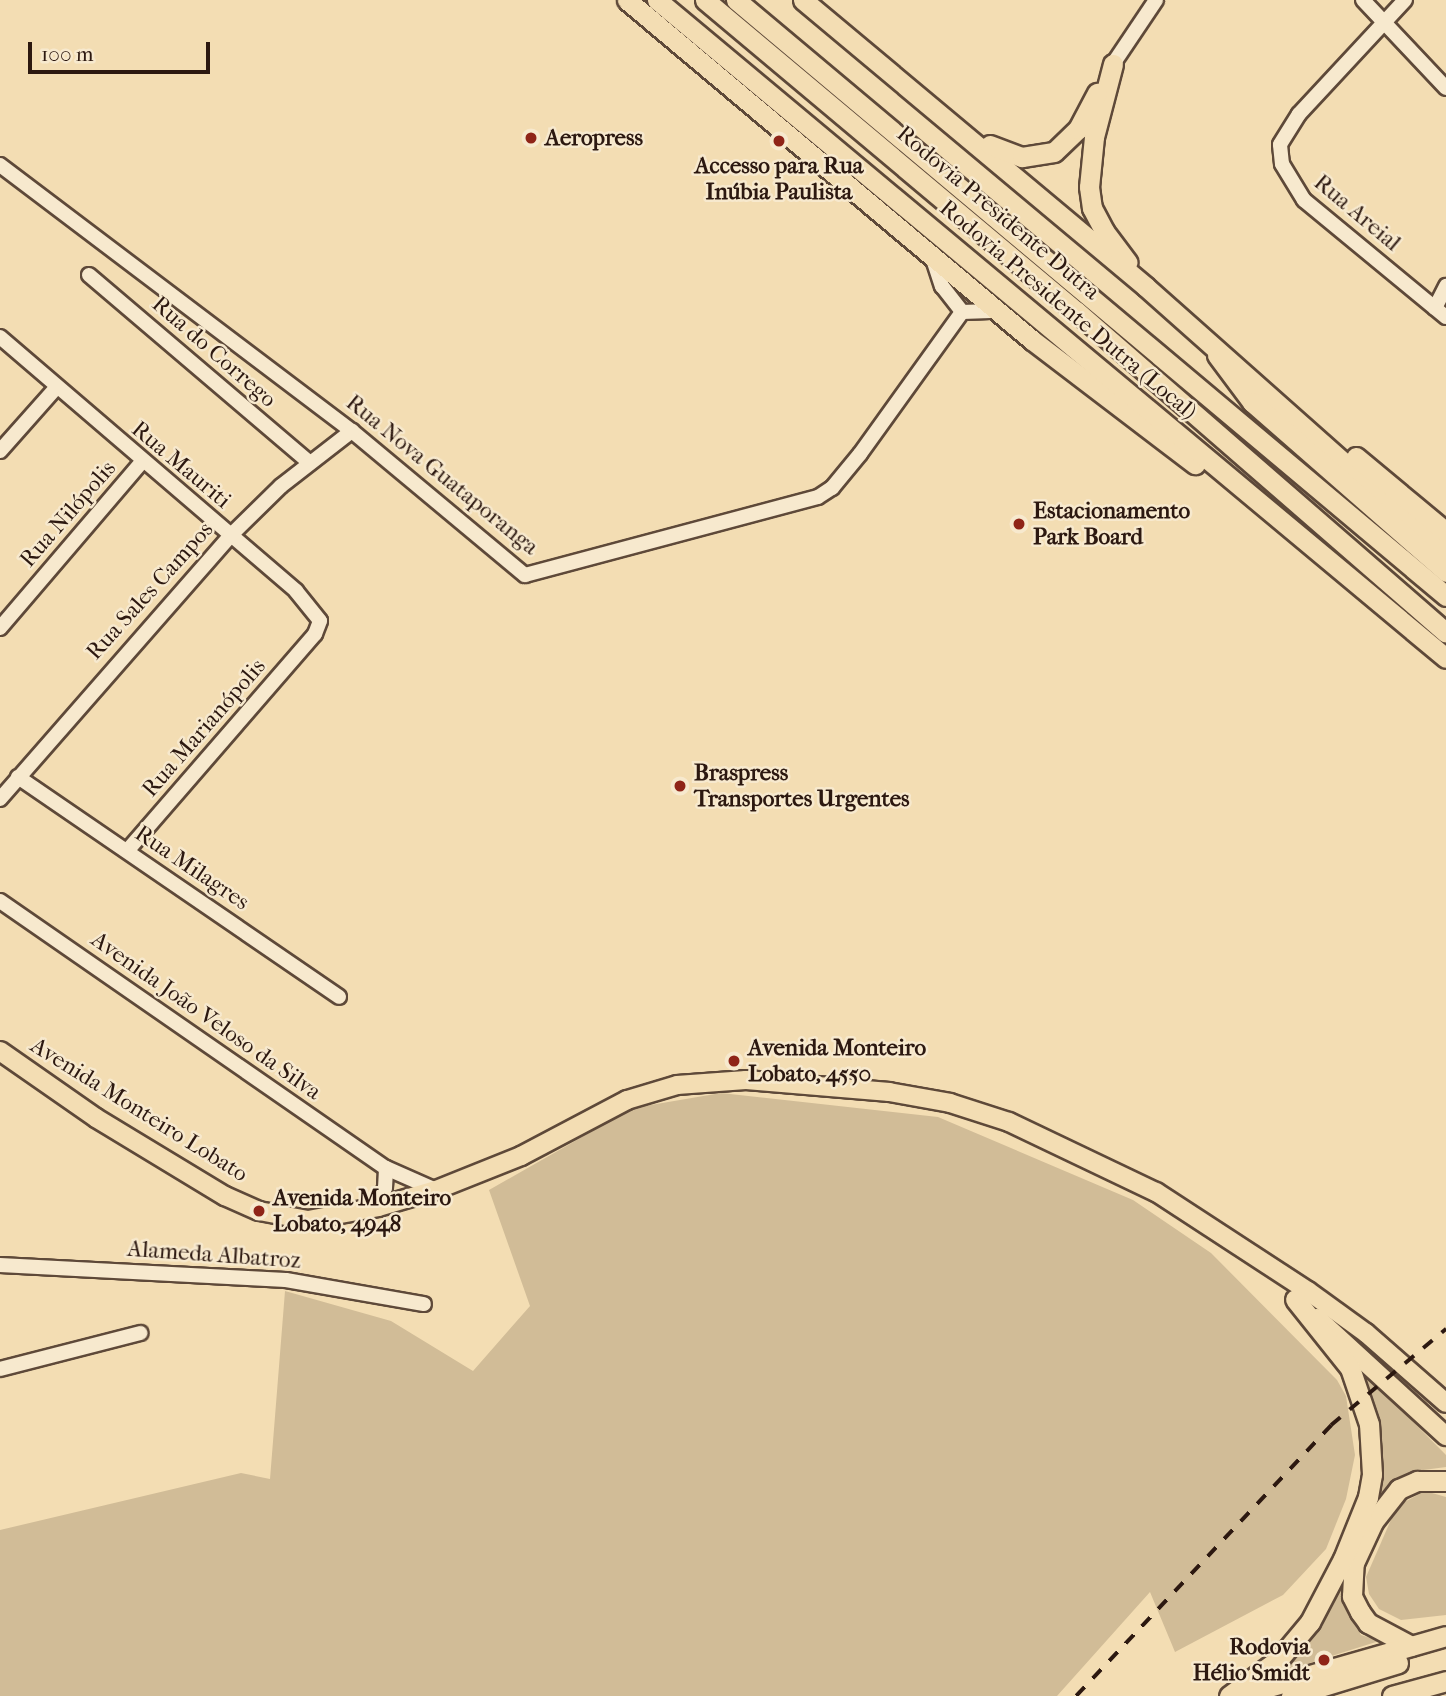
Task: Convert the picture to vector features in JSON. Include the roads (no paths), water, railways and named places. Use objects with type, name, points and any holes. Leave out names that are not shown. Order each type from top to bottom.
[{"type":"highway","points":[[627,0],[998,311],[1233,492],[1301,534]]},
{"type":"highway","name":"Rodovia Presidente Dutra (Local)","points":[[657,0],[1301,534],[1446,658]]},
{"type":"highway","name":"Rodovia Presidente Dutra","points":[[705,0],[1076,311],[1446,633]]},
{"type":"highway","name":"Rodovia Presidente Dutra","points":[[736,0],[1446,596]]},
{"type":"highway","name":"Rodovia Presidente Dutra","points":[[803,0],[964,132],[1210,343],[1446,553]]},
{"type":"highway","points":[[964,132],[1022,157],[1054,152],[1078,129],[1113,64]]},
{"type":"highway","points":[[1113,64],[1094,137],[1089,187],[1092,208],[1104,231],[1146,288]]},
{"type":"highway","points":[[1210,343],[1227,375],[1252,402],[1446,572]]},
{"type":"highway","points":[[1286,409],[1373,470],[1446,532]]},
{"type":"highway","points":[[1228,1696],[1279,1659],[1310,1622],[1343,1559],[1372,1474],[1369,1424],[1350,1368],[1295,1299]]},
{"type":"highway","points":[[1410,1646],[1368,1623],[1360,1612],[1352,1596],[1354,1563],[1373,1522],[1399,1489],[1417,1481],[1446,1480]]},
{"type":"highway","points":[[1236,1696],[1446,1636]]},
{"type":"highway","points":[[1291,1696],[1446,1648]]},
{"type":"highway","points":[[1392,1696],[1446,1681]]},
{"type":"main road","name":"Avenida Monteiro Lobato","points":[[0,1051],[196,1180],[259,1211],[308,1220],[378,1207],[436,1190],[521,1156],[597,1114],[664,1087],[746,1080],[889,1092],[950,1103],[1009,1122],[1156,1192],[1366,1333],[1446,1403]]},
{"type":"main road","name":"Avenida Monteiro Lobato","points":[[1259,1261],[1295,1299],[1446,1436]]},
{"type":"street","points":[[1113,64],[1156,0]]},
{"type":"street","points":[[1363,0],[1387,21],[1446,88]]},
{"type":"street","name":"Rua Areial","points":[[1405,0],[1285,133],[1282,164],[1304,200],[1441,312]]},
{"type":"street","name":"Rua Nova Guataporanga","points":[[0,165],[352,431],[526,575],[554,570],[803,503],[832,488],[962,312]]},
{"type":"street","points":[[932,256],[942,286],[962,312],[998,311]]},
{"type":"street","name":"Rua do Corrego","points":[[89,275],[310,463]]},
{"type":"street","points":[[1441,312],[1446,286]]},
{"type":"street","name":"Rua Mauriti","points":[[0,337],[317,613],[315,634]]},
{"type":"street","points":[[0,451],[56,388]]},
{"type":"street","name":"Rua Sales Campos","points":[[0,799],[230,536],[310,463],[352,431]]},
{"type":"street","name":"Rua Nilópolis","points":[[0,628],[142,462]]},
{"type":"street","name":"Rua Marianópolis","points":[[127,851],[315,634]]},
{"type":"street","name":"Rua Milagres","points":[[18,777],[339,997]]},
{"type":"street","name":"Avenida João Veloso da Silva","points":[[0,901],[386,1168]]},
{"type":"street","points":[[378,1207],[385,1188],[386,1168],[436,1190]]},
{"type":"street","name":"Alameda Albatroz","points":[[0,1265],[286,1280],[424,1304]]},
{"type":"street","points":[[0,1369],[140,1333]]},
{"type":"railway","points":[[1076,1696],[1331,1425],[1446,1329]]},
{"type":"place","name":"Aeropress","points":[[531,138]]},
{"type":"place","name":"Accesso para Rua Inúbia Paulista","points":[[779,141]]},
{"type":"place","name":"Estacionamento Park Board","points":[[1019,524]]},
{"type":"place","name":"Braspress Transportes Urgentes","points":[[680,786]]},
{"type":"place","name":"Avenida Monteiro Lobato, 4550","points":[[734,1061]]},
{"type":"place","name":"Avenida Monteiro Lobato, 4948","points":[[259,1211]]},
{"type":"place","name":"Rodovia Hélio Smidt","points":[[1324,1660]]}]
